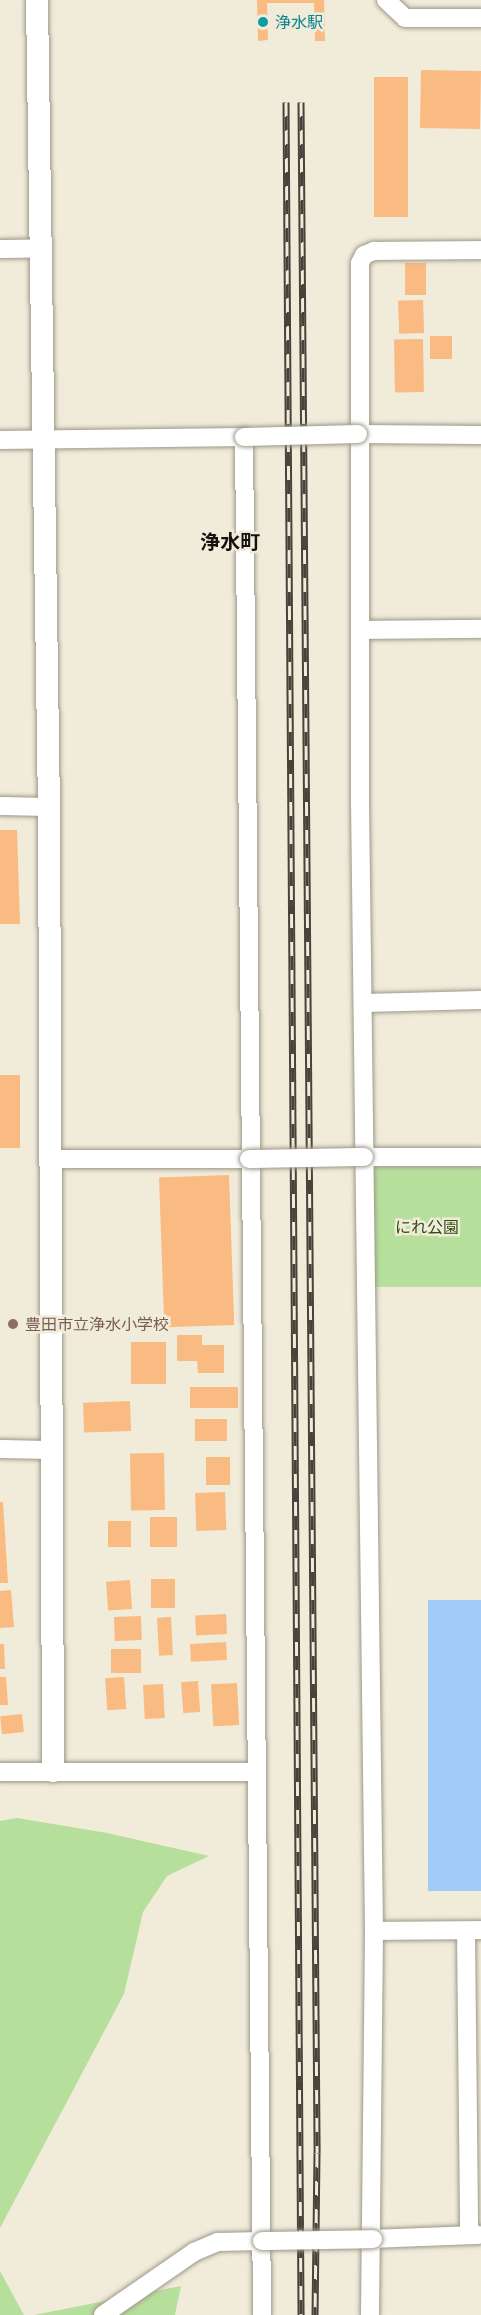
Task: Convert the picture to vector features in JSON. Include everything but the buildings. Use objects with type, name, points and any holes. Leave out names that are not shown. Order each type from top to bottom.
[{"type":"street","points":[[37,0],[49,807],[53,1771]]},
{"type":"street","points":[[386,0],[405,18],[481,18]]},
{"type":"street","points":[[0,249],[39,248]]},
{"type":"street","points":[[370,2315],[373,2239],[374,1930],[360,803],[361,630],[358,434],[360,263],[364,255],[379,250],[481,249]]},
{"type":"street","points":[[0,440],[358,434],[481,435]]},
{"type":"street","points":[[243,437],[262,2315]]},
{"type":"street","points":[[361,630],[481,629]]},
{"type":"street","points":[[0,806],[49,807]]},
{"type":"street","points":[[364,1003],[481,1000]]},
{"type":"street","points":[[51,1159],[481,1156]]},
{"type":"street","points":[[0,1449],[51,1450]]},
{"type":"street","points":[[0,1772],[255,1772]]},
{"type":"street","points":[[103,2315],[194,2252],[218,2242],[475,2235],[474,1931],[374,1930]]},
{"type":"green space","name":"にれ公園","points":[[372,1167],[481,1167],[481,1287],[372,1287]]},
{"type":"green space","points":[[17,1818],[107,1833],[209,1856],[167,1876],[143,1912],[124,1994],[0,2228],[0,1821]]},
{"type":"green space","points":[[0,2271],[24,2315],[0,2315]]},
{"type":"green space","points":[[181,2286],[175,2315],[34,2315]]},
{"type":"water","points":[[428,1600],[481,1600],[481,1891],[428,1891]]},
{"type":"railway","points":[[286,102],[301,2315]]},
{"type":"railway","points":[[301,102],[317,2153],[315,2315]]},
{"type":"place","name":"浄水駅","points":[[263,22]]},
{"type":"place","name":"豊田市立浄水小学校","points":[[13,1324]]},
{"type":"district","name":"浄水町","points":[[230,542]]}]
